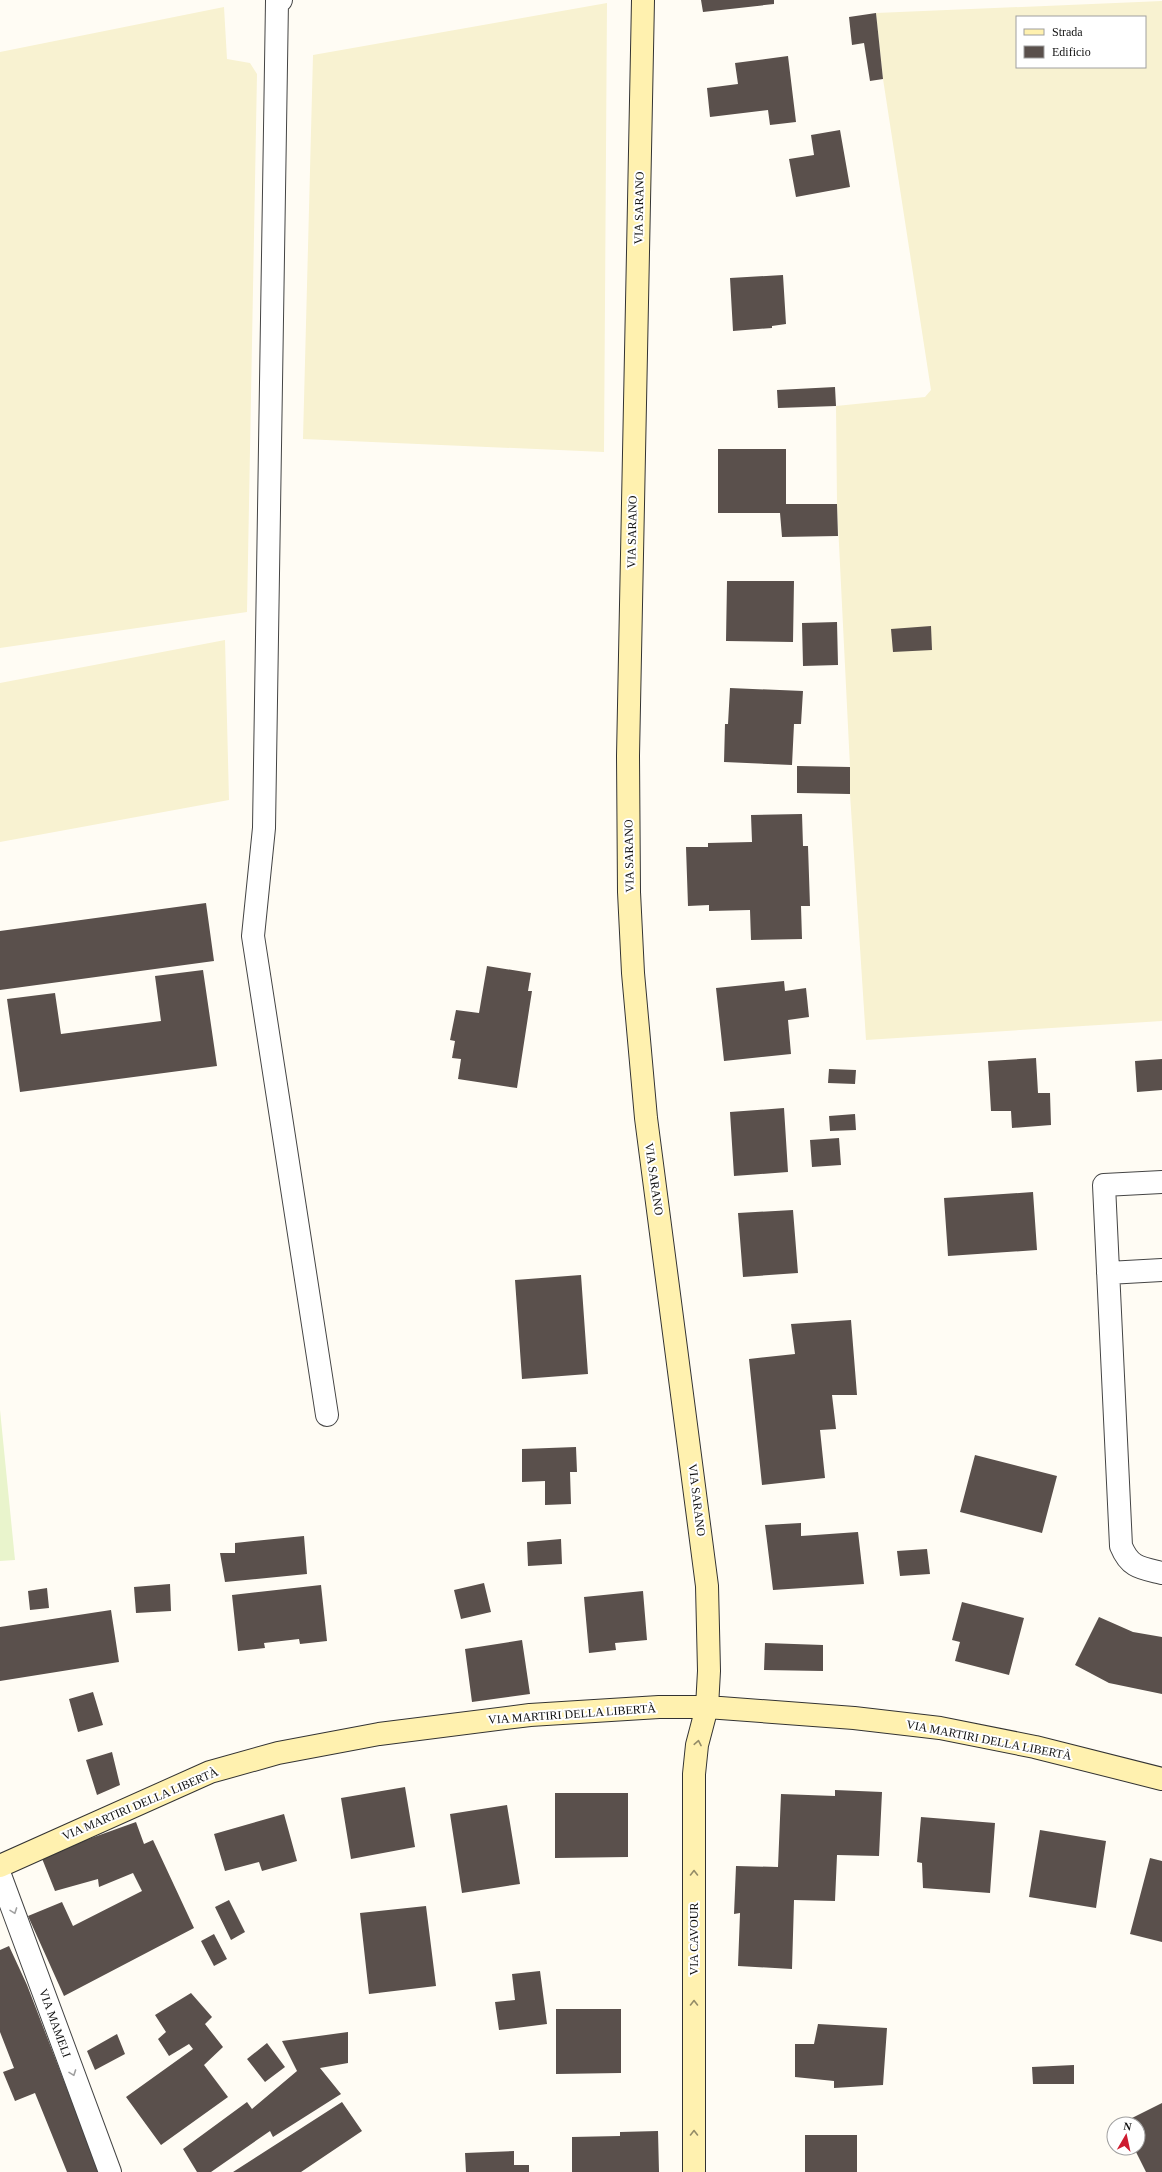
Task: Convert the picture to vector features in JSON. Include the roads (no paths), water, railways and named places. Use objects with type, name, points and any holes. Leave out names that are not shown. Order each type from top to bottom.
[{"type":"street","points":[[281,0],[277,1],[264,828],[253,936],[327,1415]]},
{"type":"street","name":"VIA SARANO","points":[[643,0],[628,756],[629,892],[636,1017],[645,1110],[707,1586],[709,1671],[707,1707]]},
{"type":"street","points":[[1162,1182],[1104,1185],[1121,1546],[1126,1557],[1133,1564],[1162,1572]]},
{"type":"street","points":[[1108,1273],[1162,1270]]},
{"type":"street","name":"VIA MARTIRI DELLA LIBERTÀ","points":[[0,1866],[210,1772],[278,1753],[379,1734],[522,1716],[659,1707],[707,1707],[854,1718],[940,1728],[1035,1747],[1162,1779]]},
{"type":"street","name":"VIA CAVOUR","points":[[694,2172],[694,1774],[697,1745],[707,1707]]},
{"type":"street","name":"VIA MAMELI","points":[[0,1875],[110,2172]]}]
